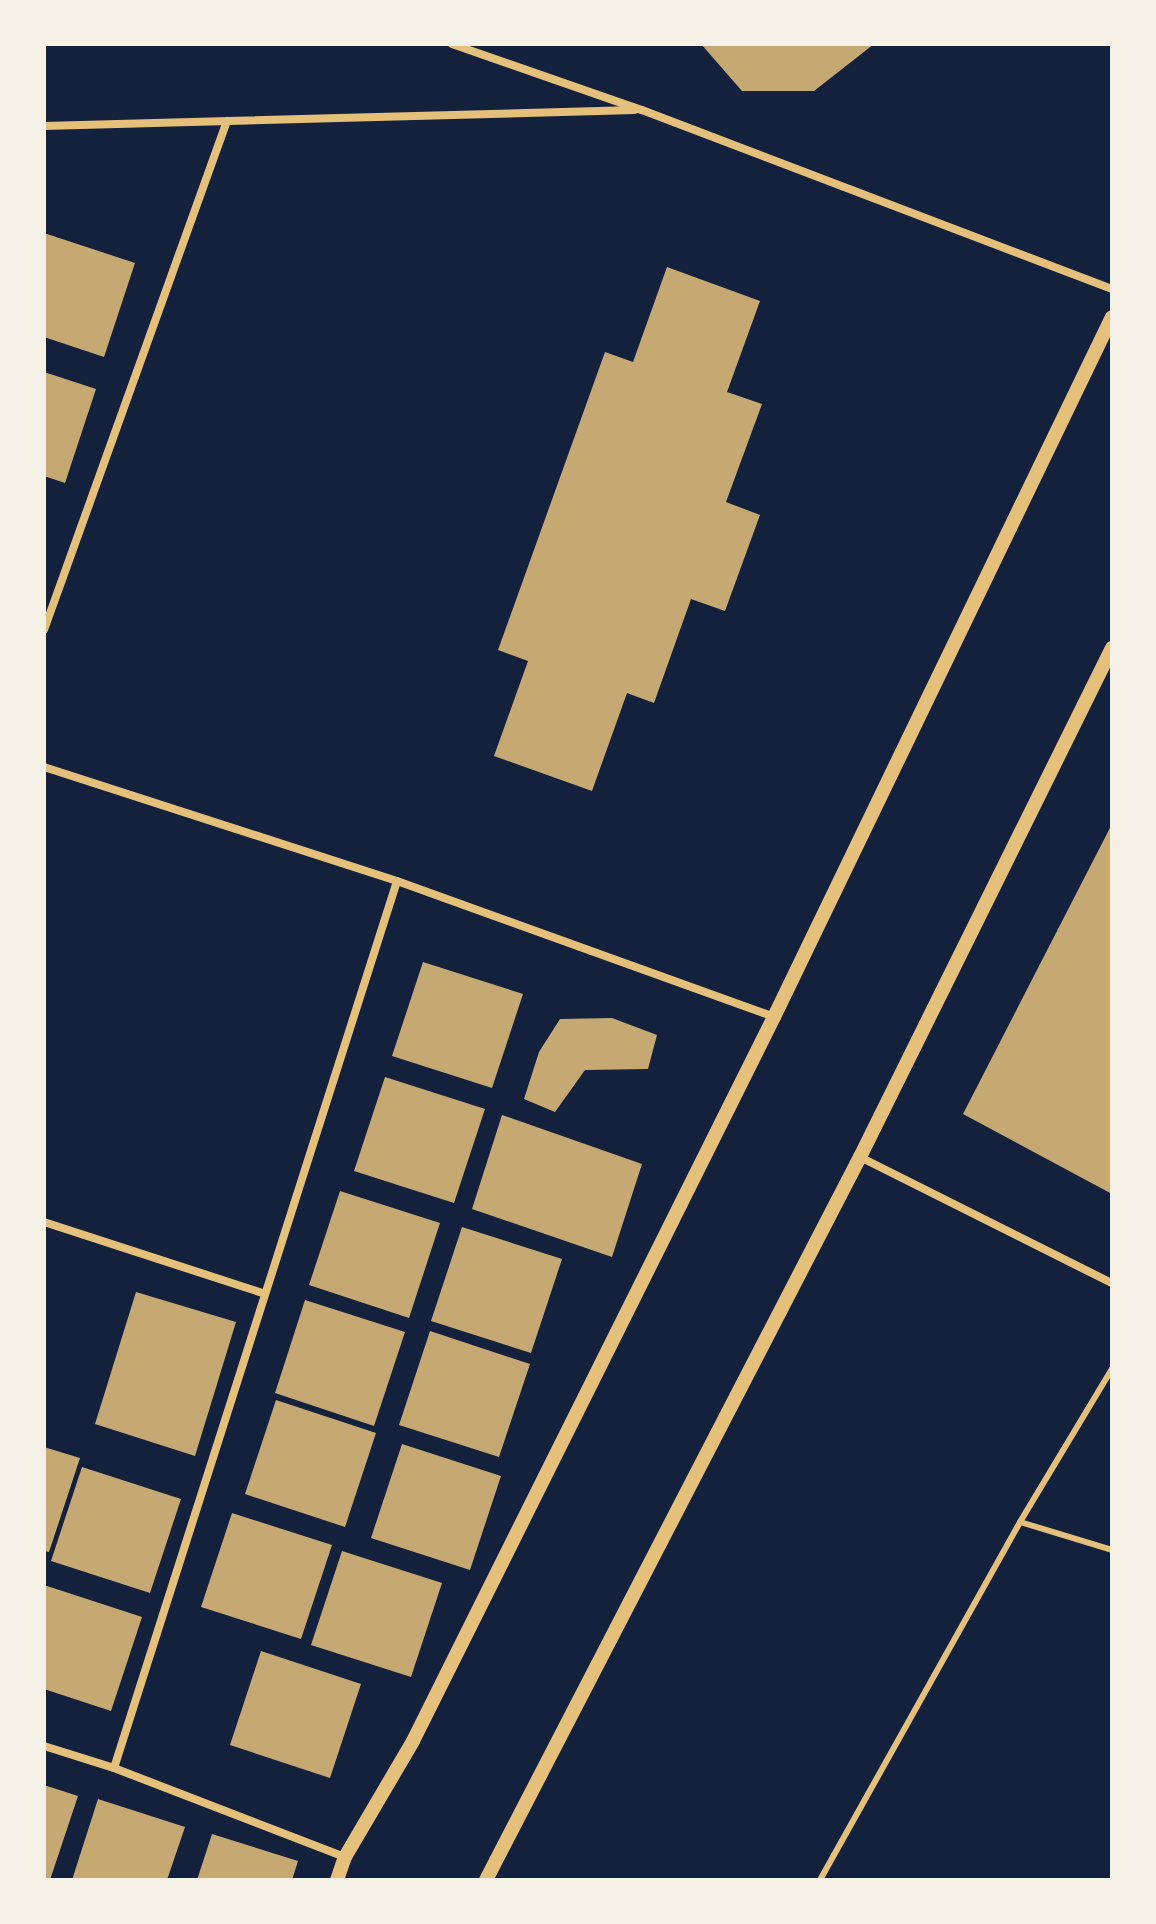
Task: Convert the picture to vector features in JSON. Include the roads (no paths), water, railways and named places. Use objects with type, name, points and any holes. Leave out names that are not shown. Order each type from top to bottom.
[{"type":"street","points":[[452,44],[642,110],[1112,289]]},
{"type":"street","points":[[44,126],[642,110]]},
{"type":"street","points":[[44,630],[227,121]]},
{"type":"street","points":[[337,1880],[345,1857],[413,1741],[774,1017],[1112,317]]},
{"type":"street","points":[[486,1880],[860,1157],[1112,648]]},
{"type":"street","points":[[44,767],[397,881],[774,1017]]},
{"type":"street","points":[[114,1768],[397,881]]},
{"type":"street","points":[[860,1157],[1112,1283]]},
{"type":"street","points":[[44,1222],[265,1294]]},
{"type":"street","points":[[44,1746],[114,1768],[345,1857]]},
{"type":"lane","points":[[820,1880],[1020,1522],[1112,1369]]},
{"type":"lane","points":[[1020,1522],[1112,1550]]}]
